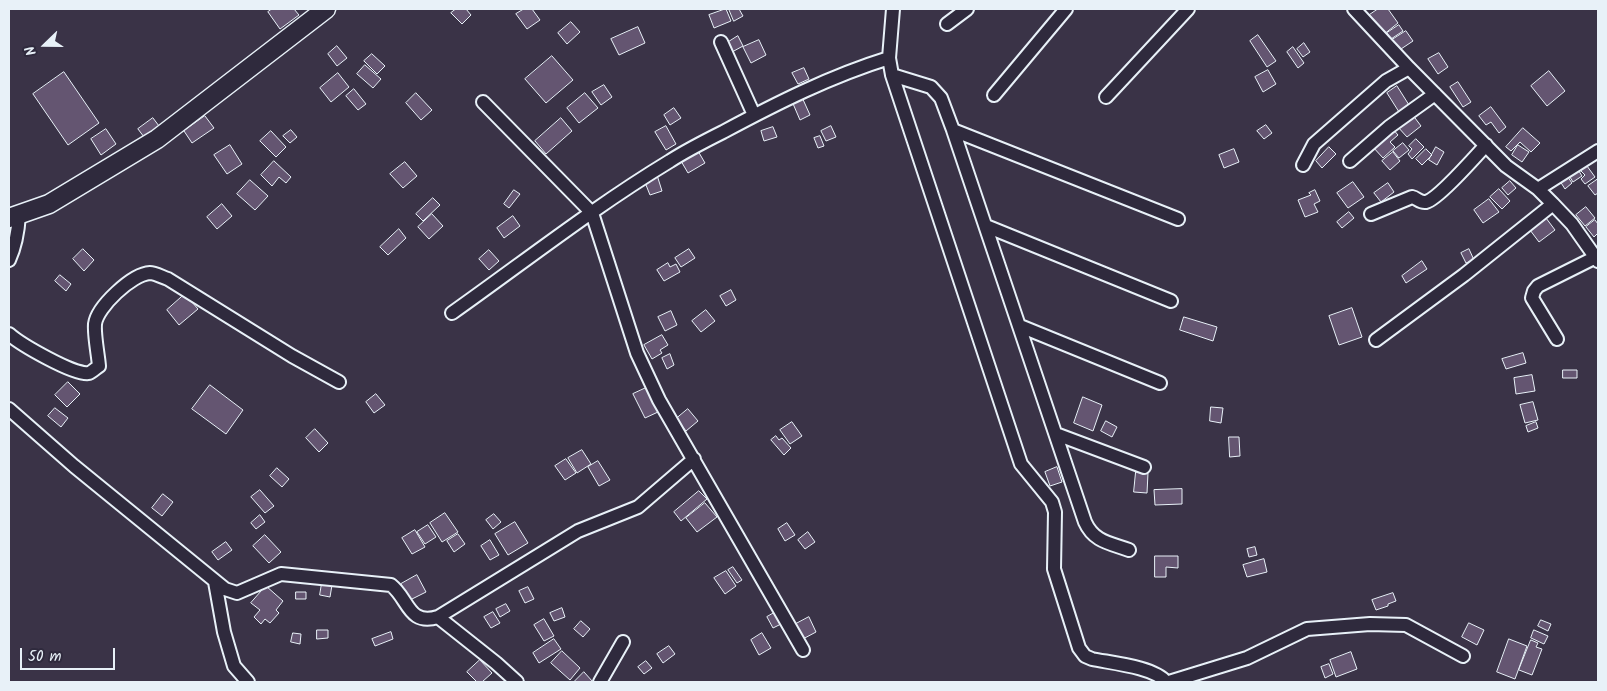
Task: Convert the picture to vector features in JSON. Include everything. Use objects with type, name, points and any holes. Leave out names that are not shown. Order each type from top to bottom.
[{"type":"main road","points":[[14,217],[50,204],[157,139],[326,9]]},
{"type":"street","points":[[893,9],[890,58],[892,75],[1022,464],[1052,502],[1055,512],[1054,569],[1079,648],[1085,656],[1150,671],[1167,682],[1247,658],[1307,629],[1370,624],[1406,625],[1463,656]]},
{"type":"street","points":[[947,24],[967,9]]},
{"type":"street","points":[[994,95],[1066,9]]},
{"type":"street","points":[[1106,97],[1188,9]]},
{"type":"street","points":[[1354,9],[1409,68],[1506,166],[1538,189],[1553,204],[1572,224],[1597,258],[1538,286],[1534,291],[1532,298],[1535,305],[1557,339]]},
{"type":"street","points":[[721,42],[754,115]]},
{"type":"street","points":[[452,313],[670,160],[813,86],[858,67],[890,58]]},
{"type":"street","points":[[1303,165],[1314,144],[1386,81],[1409,68]]},
{"type":"street","points":[[892,75],[931,88],[941,98],[1089,531],[1095,537],[1129,550]]},
{"type":"street","points":[[1350,161],[1389,127],[1435,94]]},
{"type":"street","points":[[482,102],[592,213],[637,353],[659,400],[803,650]]},
{"type":"street","points":[[953,130],[1178,219]]},
{"type":"street","points":[[1371,214],[1412,197],[1420,202],[1429,200],[1440,192],[1486,145]]},
{"type":"street","points":[[1538,189],[1598,150]]},
{"type":"street","points":[[1376,340],[1464,275],[1553,204]]},
{"type":"street","points":[[9,271],[11,254],[18,232],[14,217]]},
{"type":"street","points":[[986,226],[1171,301]]},
{"type":"street","points":[[9,334],[18,342],[63,365],[79,372],[90,372],[99,366],[95,324],[99,312],[122,287],[138,275],[151,273],[168,279],[284,351],[339,382]]},
{"type":"street","points":[[1020,326],[1160,383]]},
{"type":"street","points":[[9,409],[74,466],[225,589],[237,593],[282,574],[391,585],[418,617],[427,620],[438,616],[578,531],[638,507],[694,459]]},
{"type":"street","points":[[1056,434],[1144,468]]},
{"type":"street","points":[[215,582],[224,632],[234,666],[248,682]]},
{"type":"street","points":[[438,616],[517,682]]},
{"type":"street","points":[[600,682],[623,642]]},
{"type":"building","points":[[272,9],[294,9],[299,15],[280,29],[268,12]]},
{"type":"building","points":[[456,9],[466,9],[471,15],[462,24],[451,13]]},
{"type":"building","points":[[524,9],[532,9],[540,20],[527,29],[516,14]]},
{"type":"building","points":[[726,9],[731,21],[714,28],[709,15]]},
{"type":"building","points":[[729,9],[739,9],[743,16],[734,21]]},
{"type":"building","points":[[1378,9],[1388,9],[1398,23],[1383,35],[1368,16]]},
{"type":"building","points":[[571,22],[580,32],[567,44],[558,33]]},
{"type":"building","points":[[1399,25],[1403,31],[1391,39],[1387,33]]},
{"type":"building","points":[[638,27],[645,43],[619,55],[611,39]]},
{"type":"building","points":[[1406,31],[1413,41],[1398,51],[1392,40]]},
{"type":"building","points":[[1258,35],[1276,61],[1267,67],[1250,41]]},
{"type":"building","points":[[738,36],[743,46],[732,52],[727,43]]},
{"type":"building","points":[[759,40],[766,55],[751,63],[743,47]]},
{"type":"building","points":[[1304,43],[1310,52],[1303,57],[1297,49]]},
{"type":"building","points":[[337,46],[347,58],[337,66],[328,54]]},
{"type":"building","points":[[1293,47],[1304,63],[1298,68],[1287,52]]},
{"type":"building","points":[[1439,53],[1448,67],[1438,74],[1428,59]]},
{"type":"building","points":[[372,54],[385,66],[377,74],[364,61]]},
{"type":"building","points":[[552,56],[573,80],[546,103],[525,79]]},
{"type":"building","points":[[365,65],[381,79],[373,88],[357,74]]},
{"type":"building","points":[[804,68],[809,79],[798,84],[792,73]]},
{"type":"building","points":[[1268,70],[1276,84],[1263,92],[1255,77]]},
{"type":"building","points":[[1549,71],[1565,91],[1547,106],[1531,86]]},
{"type":"building","points":[[64,72],[99,123],[68,145],[33,94]]},
{"type":"building","points":[[338,73],[349,87],[331,102],[320,88]]},
{"type":"building","points":[[1458,82],[1471,102],[1463,107],[1450,87]]},
{"type":"building","points":[[604,85],[612,97],[601,105],[592,92]]},
{"type":"building","points":[[1397,86],[1409,105],[1399,112],[1387,93]]},
{"type":"building","points":[[354,89],[366,104],[358,110],[346,96]]},
{"type":"building","points":[[416,93],[432,110],[421,120],[406,103]]},
{"type":"building","points":[[585,93],[598,108],[579,123],[567,108]]},
{"type":"building","points":[[801,95],[810,115],[800,120],[791,99]]},
{"type":"building","points":[[1491,107],[1506,127],[1499,133],[1491,122],[1486,125],[1479,116]]},
{"type":"building","points":[[674,108],[681,118],[670,125],[664,115]]},
{"type":"building","points":[[1412,114],[1421,126],[1407,137],[1397,126]]},
{"type":"building","points":[[205,116],[214,128],[192,143],[184,131]]},
{"type":"building","points":[[153,118],[159,126],[144,137],[138,129]]},
{"type":"building","points":[[561,118],[572,131],[546,154],[535,141]]},
{"type":"building","points":[[1266,125],[1272,133],[1264,139],[1257,131]]},
{"type":"building","points":[[666,126],[676,144],[666,150],[655,132]]},
{"type":"building","points":[[831,126],[836,137],[826,141],[821,131]]},
{"type":"building","points":[[773,127],[777,137],[764,141],[761,131]]},
{"type":"building","points":[[1392,128],[1398,135],[1390,142],[1395,147],[1383,158],[1372,146]]},
{"type":"building","points":[[1523,128],[1540,143],[1531,152],[1520,142],[1511,151],[1506,147]]},
{"type":"building","points":[[106,129],[116,144],[101,155],[91,139]]},
{"type":"building","points":[[291,130],[297,137],[290,143],[283,136]]},
{"type":"building","points":[[271,131],[286,147],[276,157],[260,141]]},
{"type":"building","points":[[820,136],[824,146],[818,148],[814,138]]},
{"type":"building","points":[[1416,139],[1424,147],[1412,159],[1408,154],[1412,149],[1409,146]]},
{"type":"building","points":[[1403,143],[1409,150],[1399,158],[1393,151]]},
{"type":"building","points":[[230,145],[242,164],[227,174],[214,155]]},
{"type":"building","points":[[1518,145],[1529,152],[1522,162],[1512,155]]},
{"type":"building","points":[[1329,147],[1336,154],[1322,168],[1316,161]]},
{"type":"building","points":[[1436,147],[1444,152],[1437,165],[1429,160]]},
{"type":"building","points":[[1234,149],[1239,162],[1224,168],[1219,155]]},
{"type":"building","points":[[1426,149],[1432,155],[1422,165],[1416,159]]},
{"type":"building","points":[[698,151],[705,163],[688,173],[681,161]]},
{"type":"building","points":[[1393,152],[1400,161],[1390,170],[1382,161]]},
{"type":"building","points":[[274,161],[291,177],[286,183],[279,177],[272,186],[261,175]]},
{"type":"building","points":[[405,162],[417,176],[403,188],[390,174]]},
{"type":"building","points":[[1587,166],[1595,177],[1585,184],[1581,179],[1585,175],[1581,171]]},
{"type":"building","points":[[1577,168],[1582,176],[1573,182],[1568,174]]},
{"type":"building","points":[[1565,173],[1572,183],[1565,189],[1558,178]]},
{"type":"building","points":[[657,175],[662,191],[650,195],[644,180]]},
{"type":"building","points":[[1598,179],[1598,193],[1595,195],[1588,186]]},
{"type":"building","points":[[250,180],[268,196],[255,210],[237,194]]},
{"type":"building","points":[[1510,181],[1516,188],[1508,195],[1502,188]]},
{"type":"building","points":[[1353,182],[1364,197],[1348,208],[1337,193]]},
{"type":"building","points":[[1388,183],[1394,192],[1381,202],[1374,193]]},
{"type":"building","points":[[1499,189],[1510,201],[1502,209],[1490,197]]},
{"type":"building","points":[[514,190],[520,194],[509,208],[504,204]]},
{"type":"building","points":[[1315,190],[1320,201],[1314,204],[1318,212],[1305,217],[1298,200],[1311,195],[1309,193]]},
{"type":"building","points":[[433,198],[440,205],[423,221],[416,214]]},
{"type":"building","points":[[1489,199],[1499,212],[1483,223],[1474,210]]},
{"type":"building","points":[[222,204],[232,216],[217,229],[207,217]]},
{"type":"building","points":[[1586,207],[1595,218],[1585,226],[1576,215]]},
{"type":"building","points":[[1349,212],[1354,218],[1342,228],[1337,222]]},
{"type":"building","points":[[432,214],[443,226],[429,239],[418,227]]},
{"type":"building","points":[[513,216],[520,226],[504,238],[497,228]]},
{"type":"building","points":[[1546,218],[1555,230],[1539,242],[1530,230]]},
{"type":"building","points":[[1595,220],[1598,224],[1598,233],[1594,237],[1586,227]]},
{"type":"building","points":[[399,229],[406,238],[388,255],[380,247]]},
{"type":"building","points":[[83,249],[94,260],[84,271],[73,259]]},
{"type":"building","points":[[689,249],[695,258],[681,267],[675,258]]},
{"type":"building","points":[[1469,249],[1474,260],[1466,263],[1461,253]]},
{"type":"building","points":[[489,250],[499,261],[489,270],[479,259]]},
{"type":"building","points":[[1422,261],[1427,269],[1406,283],[1402,276]]},
{"type":"building","points":[[668,263],[670,267],[676,264],[680,272],[664,281],[657,270]]},
{"type":"building","points":[[60,275],[71,284],[66,291],[55,281]]},
{"type":"building","points":[[731,290],[736,300],[726,306],[720,296]]},
{"type":"building","points":[[185,294],[198,309],[179,325],[167,310]]},
{"type":"building","points":[[1352,308],[1362,337],[1339,345],[1329,316]]},
{"type":"building","points":[[706,310],[715,321],[701,332],[692,321]]},
{"type":"building","points":[[671,311],[677,325],[665,331],[658,317]]},
{"type":"building","points":[[1184,317],[1217,327],[1213,341],[1180,330]]},
{"type":"building","points":[[662,335],[668,345],[660,350],[662,353],[652,359],[644,345]]},
{"type":"building","points":[[1523,353],[1526,363],[1506,369],[1502,359]]},
{"type":"building","points":[[670,354],[674,365],[667,369],[662,358]]},
{"type":"building","points":[[1563,370],[1577,370],[1577,378],[1563,378]]},
{"type":"building","points":[[1532,375],[1535,391],[1516,394],[1514,378]]},
{"type":"building","points":[[68,382],[80,394],[67,407],[55,395]]},
{"type":"building","points":[[210,385],[243,410],[226,434],[192,409]]},
{"type":"building","points":[[646,388],[658,412],[645,418],[633,394]]},
{"type":"building","points":[[376,394],[385,405],[374,413],[366,402]]},
{"type":"building","points":[[1083,397],[1102,405],[1093,431],[1074,423]]},
{"type":"building","points":[[1533,402],[1538,420],[1525,423],[1520,405]]},
{"type":"building","points":[[1211,407],[1223,408],[1221,423],[1210,421]]},
{"type":"building","points":[[55,408],[68,418],[61,427],[48,416]]},
{"type":"building","points":[[688,409],[698,421],[686,431],[676,419]]},
{"type":"building","points":[[1106,421],[1117,427],[1112,437],[1101,431]]},
{"type":"building","points":[[792,422],[802,436],[790,444],[780,430]]},
{"type":"building","points":[[1536,422],[1538,428],[1528,432],[1526,426]]},
{"type":"building","points":[[315,429],[328,443],[319,452],[306,438]]},
{"type":"building","points":[[776,436],[779,440],[782,438],[791,448],[784,455],[771,440]]},
{"type":"building","points":[[1229,437],[1239,437],[1240,456],[1230,457]]},
{"type":"building","points":[[582,450],[591,464],[577,473],[568,458]]},
{"type":"building","points":[[566,459],[576,473],[565,480],[555,466]]},
{"type":"building","points":[[598,461],[610,480],[599,486],[588,467]]},
{"type":"building","points":[[1057,467],[1062,482],[1050,486],[1045,472]]},
{"type":"building","points":[[277,468],[289,479],[282,487],[270,476]]},
{"type":"building","points":[[1136,472],[1148,473],[1147,493],[1134,492]]},
{"type":"building","points":[[1182,489],[1182,504],[1155,505],[1154,490]]},
{"type":"building","points":[[260,490],[274,506],[265,513],[251,497]]},
{"type":"building","points":[[699,491],[707,499],[681,521],[674,512]]},
{"type":"building","points":[[163,494],[173,502],[162,516],[152,508]]},
{"type":"building","points":[[705,503],[717,517],[697,532],[686,518]]},
{"type":"building","points":[[445,513],[458,532],[442,542],[430,523]]},
{"type":"building","points":[[494,514],[501,522],[493,529],[486,520]]},
{"type":"building","points":[[260,515],[265,522],[256,529],[251,523]]},
{"type":"building","points":[[515,522],[528,543],[508,555],[495,534]]},
{"type":"building","points":[[787,523],[795,535],[785,541],[778,529]]},
{"type":"building","points":[[428,525],[436,537],[425,544],[417,532]]},
{"type":"building","points":[[415,530],[425,547],[412,554],[402,538]]},
{"type":"building","points":[[808,532],[815,542],[805,549],[798,540]]},
{"type":"building","points":[[458,534],[465,544],[454,552],[447,541]]},
{"type":"building","points":[[265,535],[281,552],[269,563],[253,546]]},
{"type":"building","points":[[490,540],[499,555],[490,560],[481,546]]},
{"type":"building","points":[[226,542],[232,550],[218,560],[212,552]]},
{"type":"building","points":[[1255,547],[1257,555],[1249,557],[1247,549]]},
{"type":"building","points":[[1155,556],[1178,556],[1178,568],[1166,567],[1166,577],[1155,577]]},
{"type":"building","points":[[1264,559],[1267,572],[1247,577],[1243,565]]},
{"type":"building","points":[[733,567],[742,580],[737,583],[728,570]]},
{"type":"building","points":[[726,571],[736,586],[725,594],[714,578]]},
{"type":"building","points":[[417,575],[426,592],[410,600],[401,584]]},
{"type":"building","points":[[322,583],[332,585],[330,597],[320,595]]},
{"type":"building","points":[[266,586],[283,601],[276,610],[279,613],[270,623],[265,619],[261,624],[254,617],[260,610],[251,603]]},
{"type":"building","points":[[528,587],[534,599],[525,603],[519,591]]},
{"type":"building","points":[[296,592],[306,592],[306,599],[296,599]]},
{"type":"building","points":[[1393,593],[1396,601],[1376,610],[1372,600]]},
{"type":"building","points":[[506,604],[510,611],[500,617],[496,609]]},
{"type":"building","points":[[562,608],[565,617],[554,621],[550,613]]},
{"type":"building","points":[[493,612],[500,623],[491,628],[484,617]]},
{"type":"building","points":[[774,613],[781,624],[773,628],[767,617]]},
{"type":"building","points":[[809,617],[816,632],[801,640],[794,625]]},
{"type":"building","points":[[544,619],[554,636],[544,641],[534,625]]},
{"type":"building","points":[[1541,620],[1551,624],[1548,631],[1538,626]]},
{"type":"building","points":[[581,621],[590,629],[583,637],[574,629]]},
{"type":"building","points":[[1469,623],[1484,630],[1477,645],[1462,637]]},
{"type":"building","points":[[317,630],[328,630],[328,638],[317,639]]},
{"type":"building","points":[[1534,630],[1548,636],[1544,644],[1531,638]]},
{"type":"building","points":[[391,632],[393,639],[375,646],[372,639]]},
{"type":"building","points":[[293,633],[301,634],[300,644],[291,642]]},
{"type":"building","points":[[762,633],[771,648],[759,655],[751,640]]},
{"type":"building","points":[[554,639],[561,649],[539,663],[533,653]]},
{"type":"building","points":[[1509,639],[1527,646],[1515,679],[1497,672]]},
{"type":"building","points":[[1531,640],[1538,643],[1536,647],[1542,649],[1532,675],[1519,670]]},
{"type":"building","points":[[669,646],[675,654],[663,663],[657,654]]},
{"type":"building","points":[[562,651],[580,668],[570,680],[551,663]]},
{"type":"building","points":[[1351,652],[1357,669],[1336,677],[1330,660]]},
{"type":"building","points":[[480,660],[492,673],[482,682],[477,682],[467,672]]},
{"type":"building","points":[[646,661],[652,668],[644,674],[638,667]]},
{"type":"building","points":[[1329,664],[1333,674],[1325,678],[1321,667]]},
{"type":"building","points":[[584,672],[593,682],[574,682]]}]
